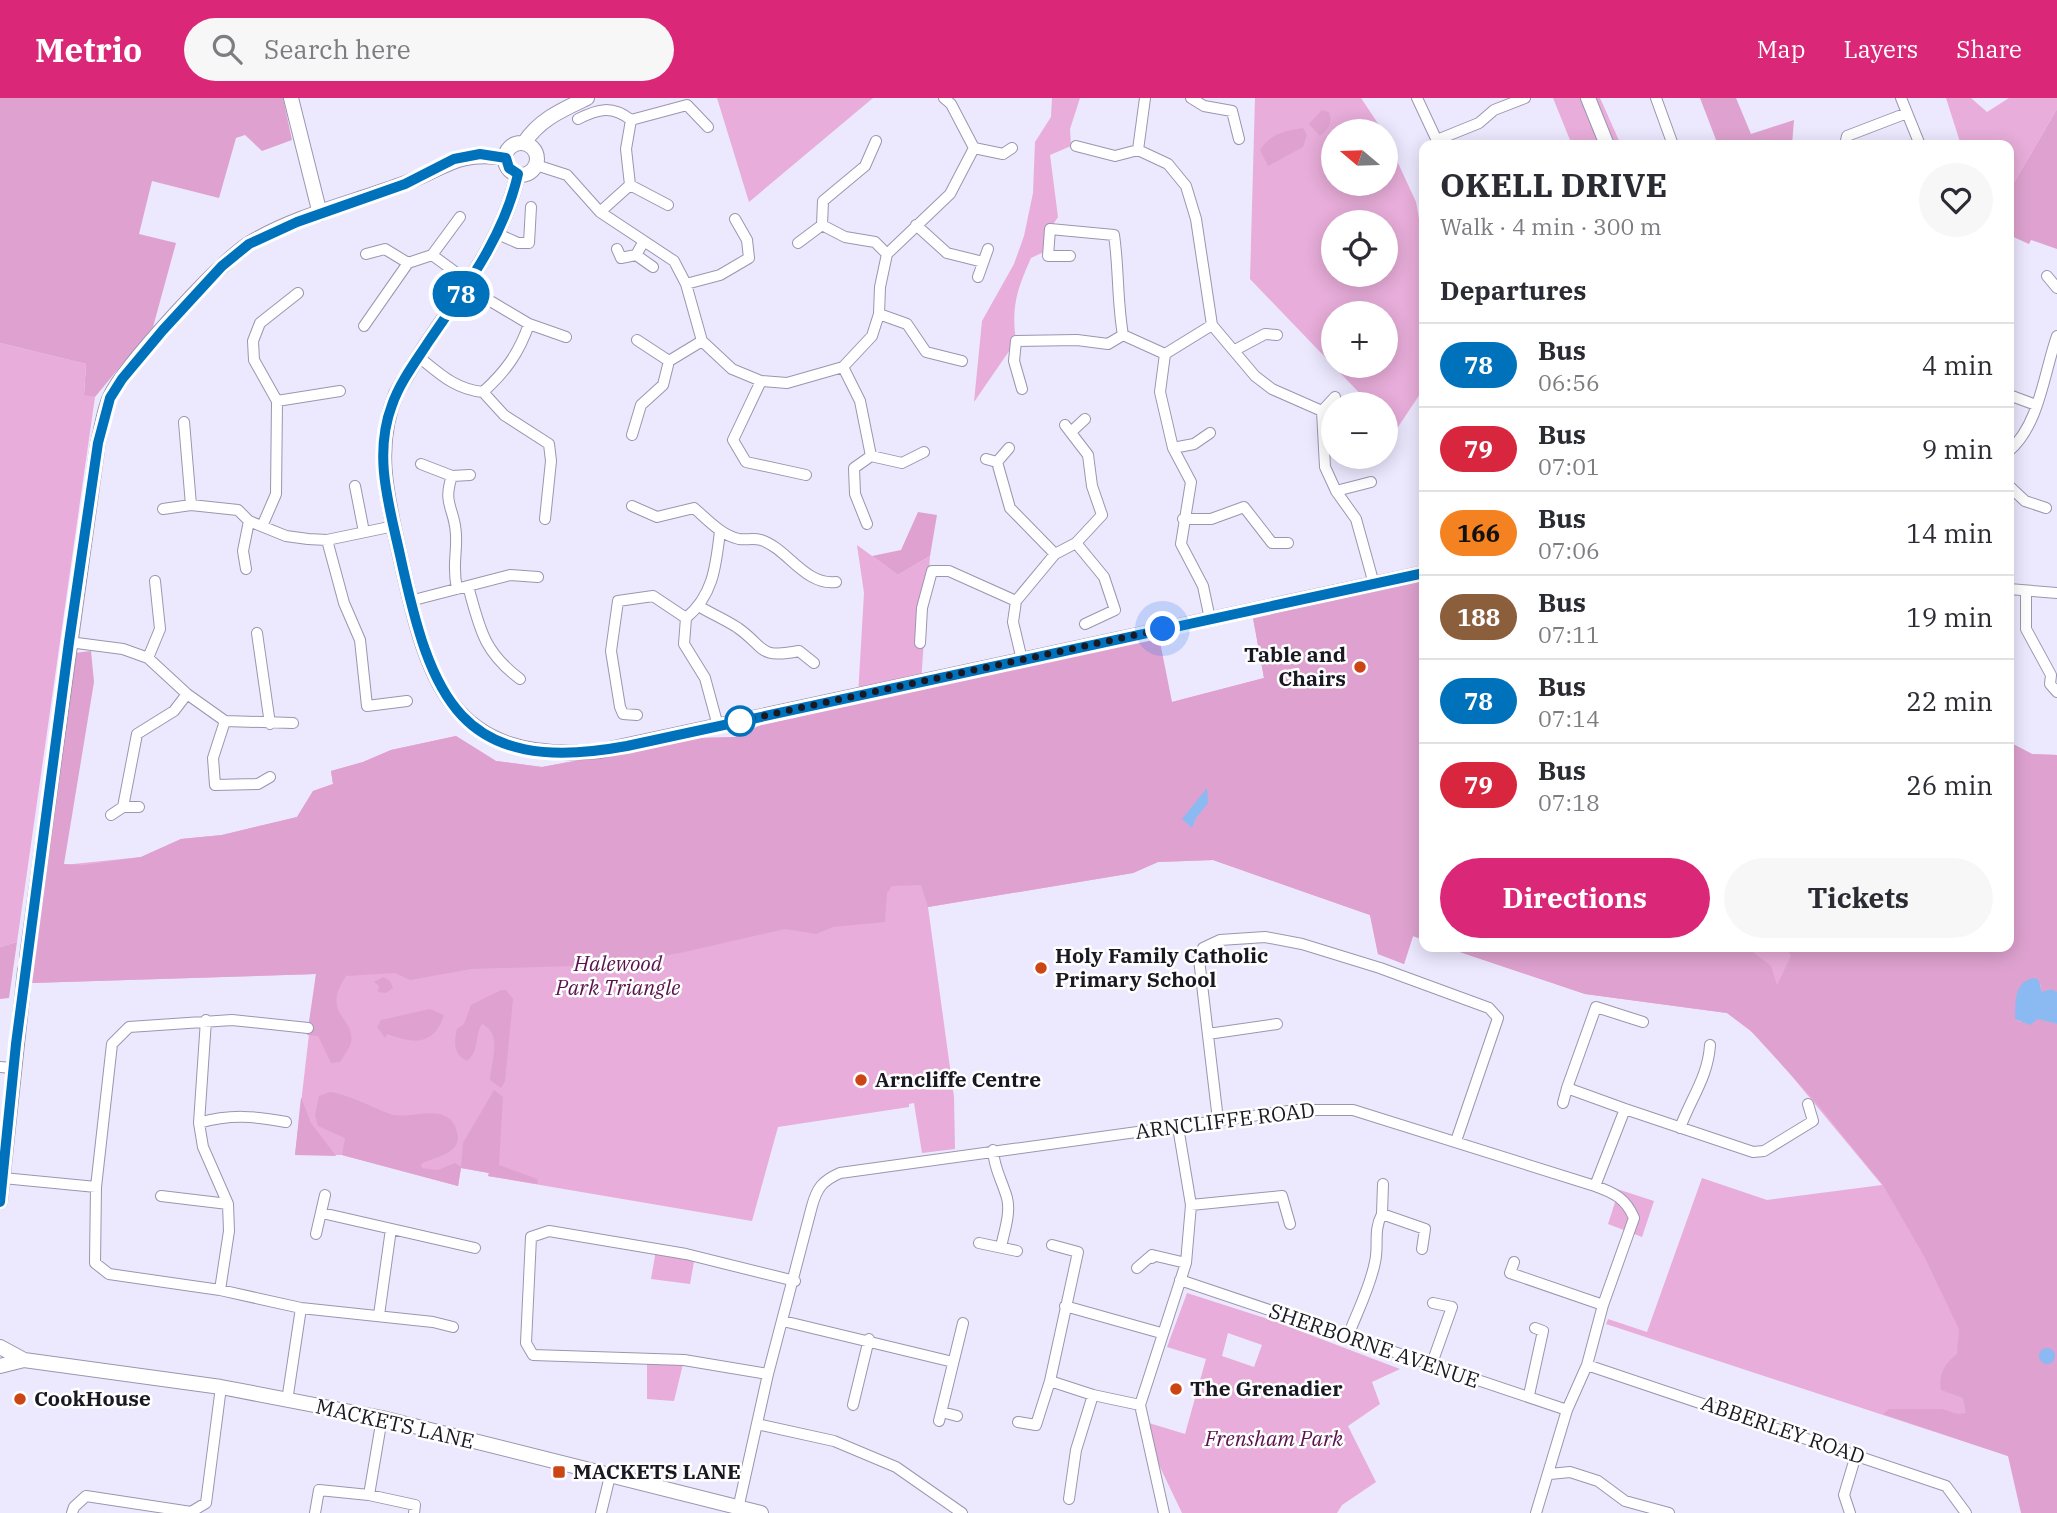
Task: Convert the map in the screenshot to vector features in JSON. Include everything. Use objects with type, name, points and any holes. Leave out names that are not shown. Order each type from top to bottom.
[{"type":"street","points":[[290,98],[320,214]]},
{"type":"street","points":[[524,143],[535,151],[536,165],[530,171],[518,174],[509,168],[506,158],[513,145],[524,143],[534,128],[548,117],[587,98]]},
{"type":"street","points":[[1138,150],[1145,98]]},
{"type":"street","points":[[1191,98],[1204,106],[1237,108],[1239,139]]},
{"type":"street","points":[[1417,98],[1437,140]]},
{"type":"street","points":[[1444,140],[1479,123],[1494,110],[1525,98]]},
{"type":"street","points":[[1588,98],[1605,140]]},
{"type":"street","points":[[1656,98],[1671,140]]},
{"type":"street","points":[[1901,98],[1918,140]]},
{"type":"street","points":[[951,100],[974,148]]},
{"type":"street","points":[[631,120],[687,105],[708,127]]},
{"type":"street","points":[[578,119],[604,109],[621,112],[631,120]]},
{"type":"street","points":[[1846,140],[1847,136],[1907,113]]},
{"type":"street","points":[[630,185],[626,149],[631,120]]},
{"type":"street","points":[[822,225],[823,201],[864,166],[876,141]]},
{"type":"street","points":[[1076,146],[1115,156],[1138,150],[1168,164],[1186,186],[1196,219],[1212,325],[1255,376],[1272,389],[1321,411]]},
{"type":"street","points":[[536,165],[567,175],[600,212],[674,261],[686,284],[702,341],[732,369],[761,381],[786,383],[843,367],[872,336],[879,314],[880,287],[887,254],[950,194],[974,148]]},
{"type":"street","points":[[974,148],[1003,154],[1012,148]]},
{"type":"street","points":[[0,1202],[7,1068],[26,964],[98,443],[110,398],[155,340],[240,250],[261,237],[405,184],[454,159],[480,154],[506,158]]},
{"type":"street","points":[[518,174],[511,204],[498,234],[396,394],[384,433],[382,469],[410,601],[425,656],[447,698],[470,723],[502,742],[536,752],[575,753],[627,746],[1419,574]]},
{"type":"street","points":[[630,185],[668,205]]},
{"type":"street","points":[[600,212],[630,185]]},
{"type":"street","points":[[498,234],[519,243],[529,243],[531,207]]},
{"type":"street","points":[[364,326],[408,263],[432,255],[460,217]]},
{"type":"street","points":[[686,284],[720,275],[749,258],[747,240],[735,219]]},
{"type":"street","points":[[798,243],[822,225]]},
{"type":"street","points":[[822,225],[845,237],[875,242],[887,254]]},
{"type":"street","points":[[916,225],[947,253],[983,262]]},
{"type":"street","points":[[1070,256],[1048,256],[1050,229],[1114,235],[1118,259],[1116,296],[1123,335]]},
{"type":"street","points":[[636,255],[645,240]]},
{"type":"street","points":[[366,254],[385,249],[408,263]]},
{"type":"street","points":[[617,249],[621,258],[636,255],[653,267]]},
{"type":"street","points":[[978,276],[988,249]]},
{"type":"street","points":[[432,255],[469,282]]},
{"type":"street","points":[[2047,276],[2057,289]]},
{"type":"street","points":[[263,524],[276,494],[277,401],[254,360],[253,341],[260,323],[298,293]]},
{"type":"street","points":[[492,302],[529,324],[566,337]]},
{"type":"street","points":[[879,314],[907,324],[926,352],[962,361]]},
{"type":"street","points":[[483,392],[508,369],[521,347],[529,324]]},
{"type":"street","points":[[1165,354],[1212,325]]},
{"type":"street","points":[[1235,350],[1265,334],[1277,335]]},
{"type":"street","points":[[1123,335],[1165,354]]},
{"type":"street","points":[[1022,389],[1014,361],[1016,341],[1077,340],[1108,344],[1123,335]]},
{"type":"street","points":[[2014,447],[2036,405],[2057,336]]},
{"type":"street","points":[[637,340],[669,361]]},
{"type":"street","points":[[632,435],[641,405],[663,385],[669,361],[702,341]]},
{"type":"street","points":[[1165,354],[1160,392],[1173,448],[1191,482],[1181,544],[1203,586],[1210,619]]},
{"type":"street","points":[[419,357],[447,381],[465,390],[483,392],[504,415],[549,443],[551,461],[545,519]]},
{"type":"street","points":[[843,367],[860,401],[871,456]]},
{"type":"street","points":[[761,381],[733,440],[746,462],[806,475]]},
{"type":"street","points":[[277,401],[340,391]]},
{"type":"street","points":[[2014,397],[2036,405]]},
{"type":"street","points":[[1022,660],[1013,622],[1016,601],[1055,554],[1076,543],[1102,515],[1091,486],[1088,454],[1068,428],[1085,419]]},
{"type":"street","points":[[184,422],[191,505]]},
{"type":"street","points":[[1173,448],[1194,443],[1210,433]]},
{"type":"street","points":[[1009,448],[992,461],[1010,508],[1055,554]]},
{"type":"street","points":[[867,524],[855,494],[853,468],[871,456],[902,463],[924,452]]},
{"type":"street","points":[[421,464],[452,476],[470,475]]},
{"type":"street","points":[[1326,469],[1336,491],[1356,519],[1374,584]]},
{"type":"street","points":[[452,476],[446,495],[456,535],[452,567],[484,642],[499,663],[520,679]]},
{"type":"street","points":[[1336,491],[1371,482]]},
{"type":"street","points":[[355,486],[364,532]]},
{"type":"street","points":[[2014,491],[2025,501],[2046,508]]},
{"type":"street","points":[[163,509],[191,505],[238,510],[249,521],[263,524],[286,536],[327,540],[394,526]]},
{"type":"street","points":[[632,506],[657,517],[694,508],[720,531],[738,538],[762,540],[808,574],[827,583],[836,582]]},
{"type":"street","points":[[1184,519],[1212,519],[1244,507],[1272,543],[1288,543]]},
{"type":"street","points":[[246,569],[243,551],[249,521]]},
{"type":"street","points":[[718,726],[705,678],[684,644],[686,618],[700,607],[715,574],[720,531]]},
{"type":"street","points":[[327,540],[344,603],[360,640],[364,711],[407,701]]},
{"type":"street","points":[[1076,543],[1104,577],[1115,610]]},
{"type":"street","points":[[920,643],[922,608],[932,571],[949,571],[1016,601]]},
{"type":"street","points":[[410,601],[510,575],[538,577]]},
{"type":"street","points":[[148,658],[160,629],[155,581]]},
{"type":"street","points":[[2014,590],[2057,593]]},
{"type":"street","points":[[2026,592],[2026,629],[2051,675],[2050,684],[2057,692]]},
{"type":"street","points":[[638,715],[618,716],[611,651],[618,601],[653,596],[686,618]]},
{"type":"street","points":[[700,607],[740,629],[759,649],[778,656],[799,652],[814,663]]},
{"type":"street","points":[[1085,624],[1115,610],[1127,614]]},
{"type":"street","points":[[257,634],[270,724]]},
{"type":"street","points":[[69,642],[123,649],[148,658],[187,694],[225,721],[293,723]]},
{"type":"street","points":[[123,807],[138,734],[174,711],[187,694]]},
{"type":"street","points":[[208,796],[215,785],[213,758],[225,721]]},
{"type":"street","points":[[215,785],[258,784],[270,777]]},
{"type":"street","points":[[111,815],[123,807],[139,807]]},
{"type":"street","points":[[1218,1120],[1199,959],[1203,948],[1220,940],[1265,937],[1302,944],[1380,968],[1489,1008],[1498,1018],[1456,1141]]},
{"type":"street","points":[[1563,1103],[1596,1007],[1643,1022]]},
{"type":"street","points":[[205,1020],[199,1123],[203,1147],[219,1177],[228,1205],[229,1231],[220,1290]]},
{"type":"street","points":[[308,1028],[205,1020],[128,1027],[112,1044],[96,1187],[95,1263],[109,1274],[220,1290],[301,1308],[379,1315],[453,1327]]},
{"type":"street","points":[[1208,1034],[1277,1024]]},
{"type":"street","points":[[1681,1128],[1690,1102],[1707,1074],[1710,1045]]},
{"type":"street","points":[[1567,1088],[1753,1152],[1764,1151],[1811,1123],[1826,1126]]},
{"type":"street","points":[[1808,1104],[1811,1123]]},
{"type":"street","points":[[1595,1186],[1625,1109]]},
{"type":"street","name":"ARNCLIFFE ROAD","points":[[738,1508],[768,1374],[795,1281],[814,1198],[824,1181],[840,1173],[993,1150],[1296,1110],[1353,1110],[1595,1186],[1614,1193],[1628,1204],[1634,1218],[1603,1305],[1587,1365],[1567,1409],[1550,1474],[1536,1513]]},
{"type":"street","points":[[199,1123],[223,1116],[252,1116],[286,1122]]},
{"type":"street","points":[[1164,1513],[1140,1405],[1161,1333],[1186,1263],[1191,1205],[1178,1127]]},
{"type":"street","points":[[993,1150],[995,1172],[1007,1198],[1008,1211],[1000,1247]]},
{"type":"street","points":[[3,1178],[96,1187]]},
{"type":"street","points":[[1348,1336],[1376,1258],[1374,1238],[1382,1214],[1383,1184]]},
{"type":"street","points":[[316,1234],[325,1195]]},
{"type":"street","points":[[160,1196],[228,1205]]},
{"type":"street","points":[[1191,1205],[1282,1196],[1290,1224]]},
{"type":"street","points":[[321,1213],[475,1248]]},
{"type":"street","points":[[1382,1214],[1425,1229],[1422,1249]]},
{"type":"street","points":[[379,1315],[391,1229]]},
{"type":"street","points":[[768,1374],[684,1360],[533,1355],[526,1343],[531,1237],[550,1231],[686,1254],[795,1281]]},
{"type":"street","points":[[979,1243],[1017,1251]]},
{"type":"street","points":[[1018,1422],[1036,1425],[1050,1381],[1078,1252],[1052,1245]]},
{"type":"street","points":[[1137,1268],[1152,1256],[1186,1263]]},
{"type":"street","points":[[1514,1262],[1510,1273],[1603,1305]]},
{"type":"street","name":"SHERBORNE AVENUE","points":[[1181,1280],[1431,1366],[1530,1395],[1567,1409]]},
{"type":"street","points":[[1431,1366],[1452,1307],[1433,1303]]},
{"type":"street","points":[[1065,1306],[1161,1333]]},
{"type":"street","points":[[287,1401],[301,1308]]},
{"type":"street","points":[[783,1321],[869,1339],[953,1362]]},
{"type":"street","points":[[957,1416],[941,1417],[963,1323]]},
{"type":"street","points":[[1530,1395],[1543,1331],[1535,1328]]},
{"type":"street","points":[[853,1404],[869,1339]]},
{"type":"street","name":"MACKETS LANE","points":[[0,1347],[24,1360],[221,1387],[382,1418],[761,1513]]},
{"type":"street","name":"MACKETS LANE","points":[[0,1366],[24,1360]]},
{"type":"street","name":"ABBERLEY ROAD","points":[[1587,1365],[1946,1486],[1966,1513]]},
{"type":"street","points":[[1050,1381],[1093,1395],[1140,1405]]},
{"type":"street","points":[[72,1513],[74,1507],[86,1496],[191,1512],[206,1503],[221,1387]]},
{"type":"street","points":[[1069,1499],[1076,1450],[1093,1395]]},
{"type":"street","points":[[369,1495],[382,1418]]},
{"type":"street","points":[[757,1424],[834,1441],[896,1467],[962,1513]]},
{"type":"street","points":[[1850,1513],[1844,1495],[1856,1455]]},
{"type":"street","points":[[1550,1474],[1570,1472],[1598,1481],[1625,1501],[1669,1513]]},
{"type":"street","points":[[601,1513],[610,1476]]},
{"type":"street","points":[[315,1513],[319,1490],[369,1495],[415,1505],[414,1513]]},
{"type":"street","points":[[1622,1513],[1625,1501]]},
{"type":"green space","points":[[717,98],[873,98],[749,202]]},
{"type":"green space","points":[[1052,98],[1080,98],[1070,129],[1071,146],[1050,155],[1058,217],[1050,229],[1048,250],[1031,258],[1019,289],[1014,318],[1016,341],[974,402],[982,321],[1014,264],[1024,236],[1033,193],[1035,142],[1051,117]]},
{"type":"green space","points":[[1255,98],[1361,98],[1375,119],[1321,119],[1321,196],[1398,196],[1398,163],[1416,202],[1419,219],[1419,396],[1398,427],[1398,392],[1358,392],[1345,378],[1398,378],[1398,301],[1321,301],[1321,353],[1250,279]]},
{"type":"green space","points":[[1553,98],[1600,98],[1619,140],[1570,140]]},
{"type":"green space","points":[[1946,98],[1971,98],[1987,112],[2009,98],[2057,98],[2057,109],[2014,182],[2014,140],[1959,140]]},
{"type":"green space","points":[[0,343],[86,364],[84,394],[95,397],[17,942],[0,947]]},
{"type":"green space","points":[[857,545],[898,575],[930,556],[921,682],[858,696],[864,593]]},
{"type":"green space","name":"Halewood Park Triangle","points":[[1253,618],[1419,931],[1419,938],[1413,936],[1404,964],[1378,954],[1370,915],[1213,860],[1158,862],[1133,873],[928,907],[954,1097],[955,1149],[922,1153],[914,1103],[909,1104],[909,1107],[778,1127],[752,1221],[488,1176],[489,1173],[461,1168],[458,1186],[342,1155],[295,1155],[316,974],[31,983],[64,865],[141,857],[181,839],[222,835],[297,817],[313,791],[333,784],[331,771],[391,750],[456,736],[496,761],[542,767],[698,738],[735,737],[770,721],[862,702],[1172,702],[1264,678]]},
{"type":"green space","points":[[2014,745],[2032,754],[2057,755],[2057,1433],[2008,1456],[1606,1324],[1608,1319],[1647,1332],[1702,1178],[1767,1200],[1882,1185],[1761,1039],[1727,1013],[1585,994],[1460,952],[2014,952]]},
{"type":"green space","points":[[1617,1189],[1654,1201],[1642,1237],[1608,1224],[1617,1196],[1607,1191]]},
{"type":"green space","points":[[656,1250],[695,1256],[690,1284],[651,1279]]},
{"type":"green space","name":"Frensham Park","points":[[1187,1293],[1271,1320],[1400,1369],[1372,1382],[1380,1404],[1348,1426],[1376,1482],[1342,1505],[1337,1513],[1182,1513],[1159,1465],[1149,1423],[1185,1434],[1206,1359],[1167,1347]],"holes":[[[1228,1333],[1262,1345],[1254,1367],[1222,1356]]]},
{"type":"green space","points":[[647,1360],[684,1360],[674,1401],[647,1399]]},
{"type":"shaded area","points":[[0,98],[283,98],[292,140],[262,151],[245,135],[236,138],[219,198],[152,181],[139,234],[176,243],[153,327],[95,397],[84,395],[86,364],[0,343]]},
{"type":"shaded area","points":[[1700,98],[1736,98],[1751,134],[1794,120],[1792,140],[1716,140]]},
{"type":"shaded area","points":[[2057,109],[2057,249],[2031,240],[2029,244],[2014,237],[2014,182]]},
{"type":"shaded area","points":[[1322,110],[1329,112],[1330,119],[1321,119],[1320,136],[1309,124]]},
{"type":"shaded area","points":[[1303,128],[1307,135],[1303,147],[1268,166],[1260,150],[1264,144],[1279,134]]},
{"type":"shaded area","points":[[918,512],[937,515],[930,556],[898,575],[872,556],[901,550]]},
{"type":"shaded area","name":"Halewood Park Triangle","points":[[1419,577],[1419,938],[1413,936],[1404,964],[1378,954],[1370,915],[1213,860],[1158,862],[1133,873],[928,907],[921,885],[892,886],[887,893],[885,922],[833,927],[816,934],[785,929],[680,953],[605,965],[471,969],[410,980],[395,973],[346,976],[339,989],[337,1007],[349,1027],[351,1043],[340,1062],[331,1063],[318,1036],[307,1035],[316,974],[31,983],[74,653],[91,651],[94,682],[64,864],[83,865],[141,857],[181,839],[222,835],[297,817],[313,791],[333,784],[331,771],[391,750],[456,736],[496,761],[542,767],[698,738],[735,737],[770,721],[1159,637],[1172,702],[1264,678],[1253,618]]},
{"type":"shaded area","points":[[2014,745],[2032,754],[2057,755],[2057,992],[2051,989],[2042,992],[2041,984],[2016,1005],[2015,1019],[2019,1022],[2038,1019],[2057,1024],[2057,1513],[2021,1513],[2008,1456],[1883,1414],[1889,1409],[1942,1409],[1958,1414],[1966,1413],[1963,1398],[1941,1390],[1940,1385],[1943,1370],[1957,1354],[1959,1329],[1924,1256],[1883,1185],[1814,1100],[1750,1030],[1727,1013],[1585,994],[1460,952],[1753,952],[1771,966],[1777,985],[1791,956],[1788,952],[2014,952]]},
{"type":"shaded area","points":[[17,942],[9,998],[0,999],[0,947]]},
{"type":"shaded area","points":[[383,977],[390,981],[393,988],[386,993],[378,992],[379,986],[374,982]]},
{"type":"shaded area","points":[[506,990],[513,999],[505,1081],[501,1088],[490,1080],[494,1041],[488,1028],[482,1024],[474,1053],[467,1061],[459,1055],[455,1043],[457,1029],[464,1024],[471,1005]]},
{"type":"shaded area","points":[[430,1009],[444,1015],[435,1032],[422,1040],[406,1040],[387,1034],[385,1038],[377,1027],[381,1020]]},
{"type":"shaded area","points":[[494,1090],[503,1097],[499,1165],[537,1179],[538,1184],[488,1176],[489,1173],[461,1168],[458,1186],[342,1155],[345,1138],[318,1126],[315,1115],[319,1096],[330,1092],[390,1114],[428,1113],[446,1116],[453,1122],[457,1132],[456,1145],[446,1154],[421,1164],[422,1168],[438,1170],[455,1163],[461,1167],[463,1143]]},
{"type":"shaded area","points":[[301,1097],[311,1123],[336,1156],[295,1155]]},
{"type":"water","points":[[1207,788],[1208,803],[1192,828],[1182,819]]},
{"type":"water","points":[[2038,979],[2042,992],[2051,989],[2057,992],[2057,1024],[2038,1019],[2030,1025],[2015,1019],[2019,989],[2027,980]]},
{"type":"water","points":[[2044,1348],[2050,1348],[2055,1356],[2053,1362],[2044,1364],[2039,1359],[2039,1353]]},
{"type":"bus line","name":"78","points":[[0,1202],[16,1044],[69,642],[98,443],[110,398],[137,359],[222,266],[261,237],[405,184],[454,159],[480,154],[506,158],[509,168],[518,174],[511,204],[498,234],[396,394],[384,433],[382,469],[417,630],[436,679],[447,698],[470,723],[485,734],[519,748],[553,754],[627,746],[1419,574]]},
{"type":"place","name":"Table and Chairs","points":[[1360,667]]},
{"type":"place","name":"Holy Family Catholic Primary School","points":[[1041,968]]},
{"type":"place","name":"Arncliffe Centre","points":[[861,1080]]},
{"type":"place","name":"The Grenadier","points":[[1176,1389]]},
{"type":"place","name":"CookHouse","points":[[20,1399]]},
{"type":"place","name":"MACKETS LANE","points":[[559,1472]]},
{"type":"route","points":[[740,721],[1163,629]]}]
